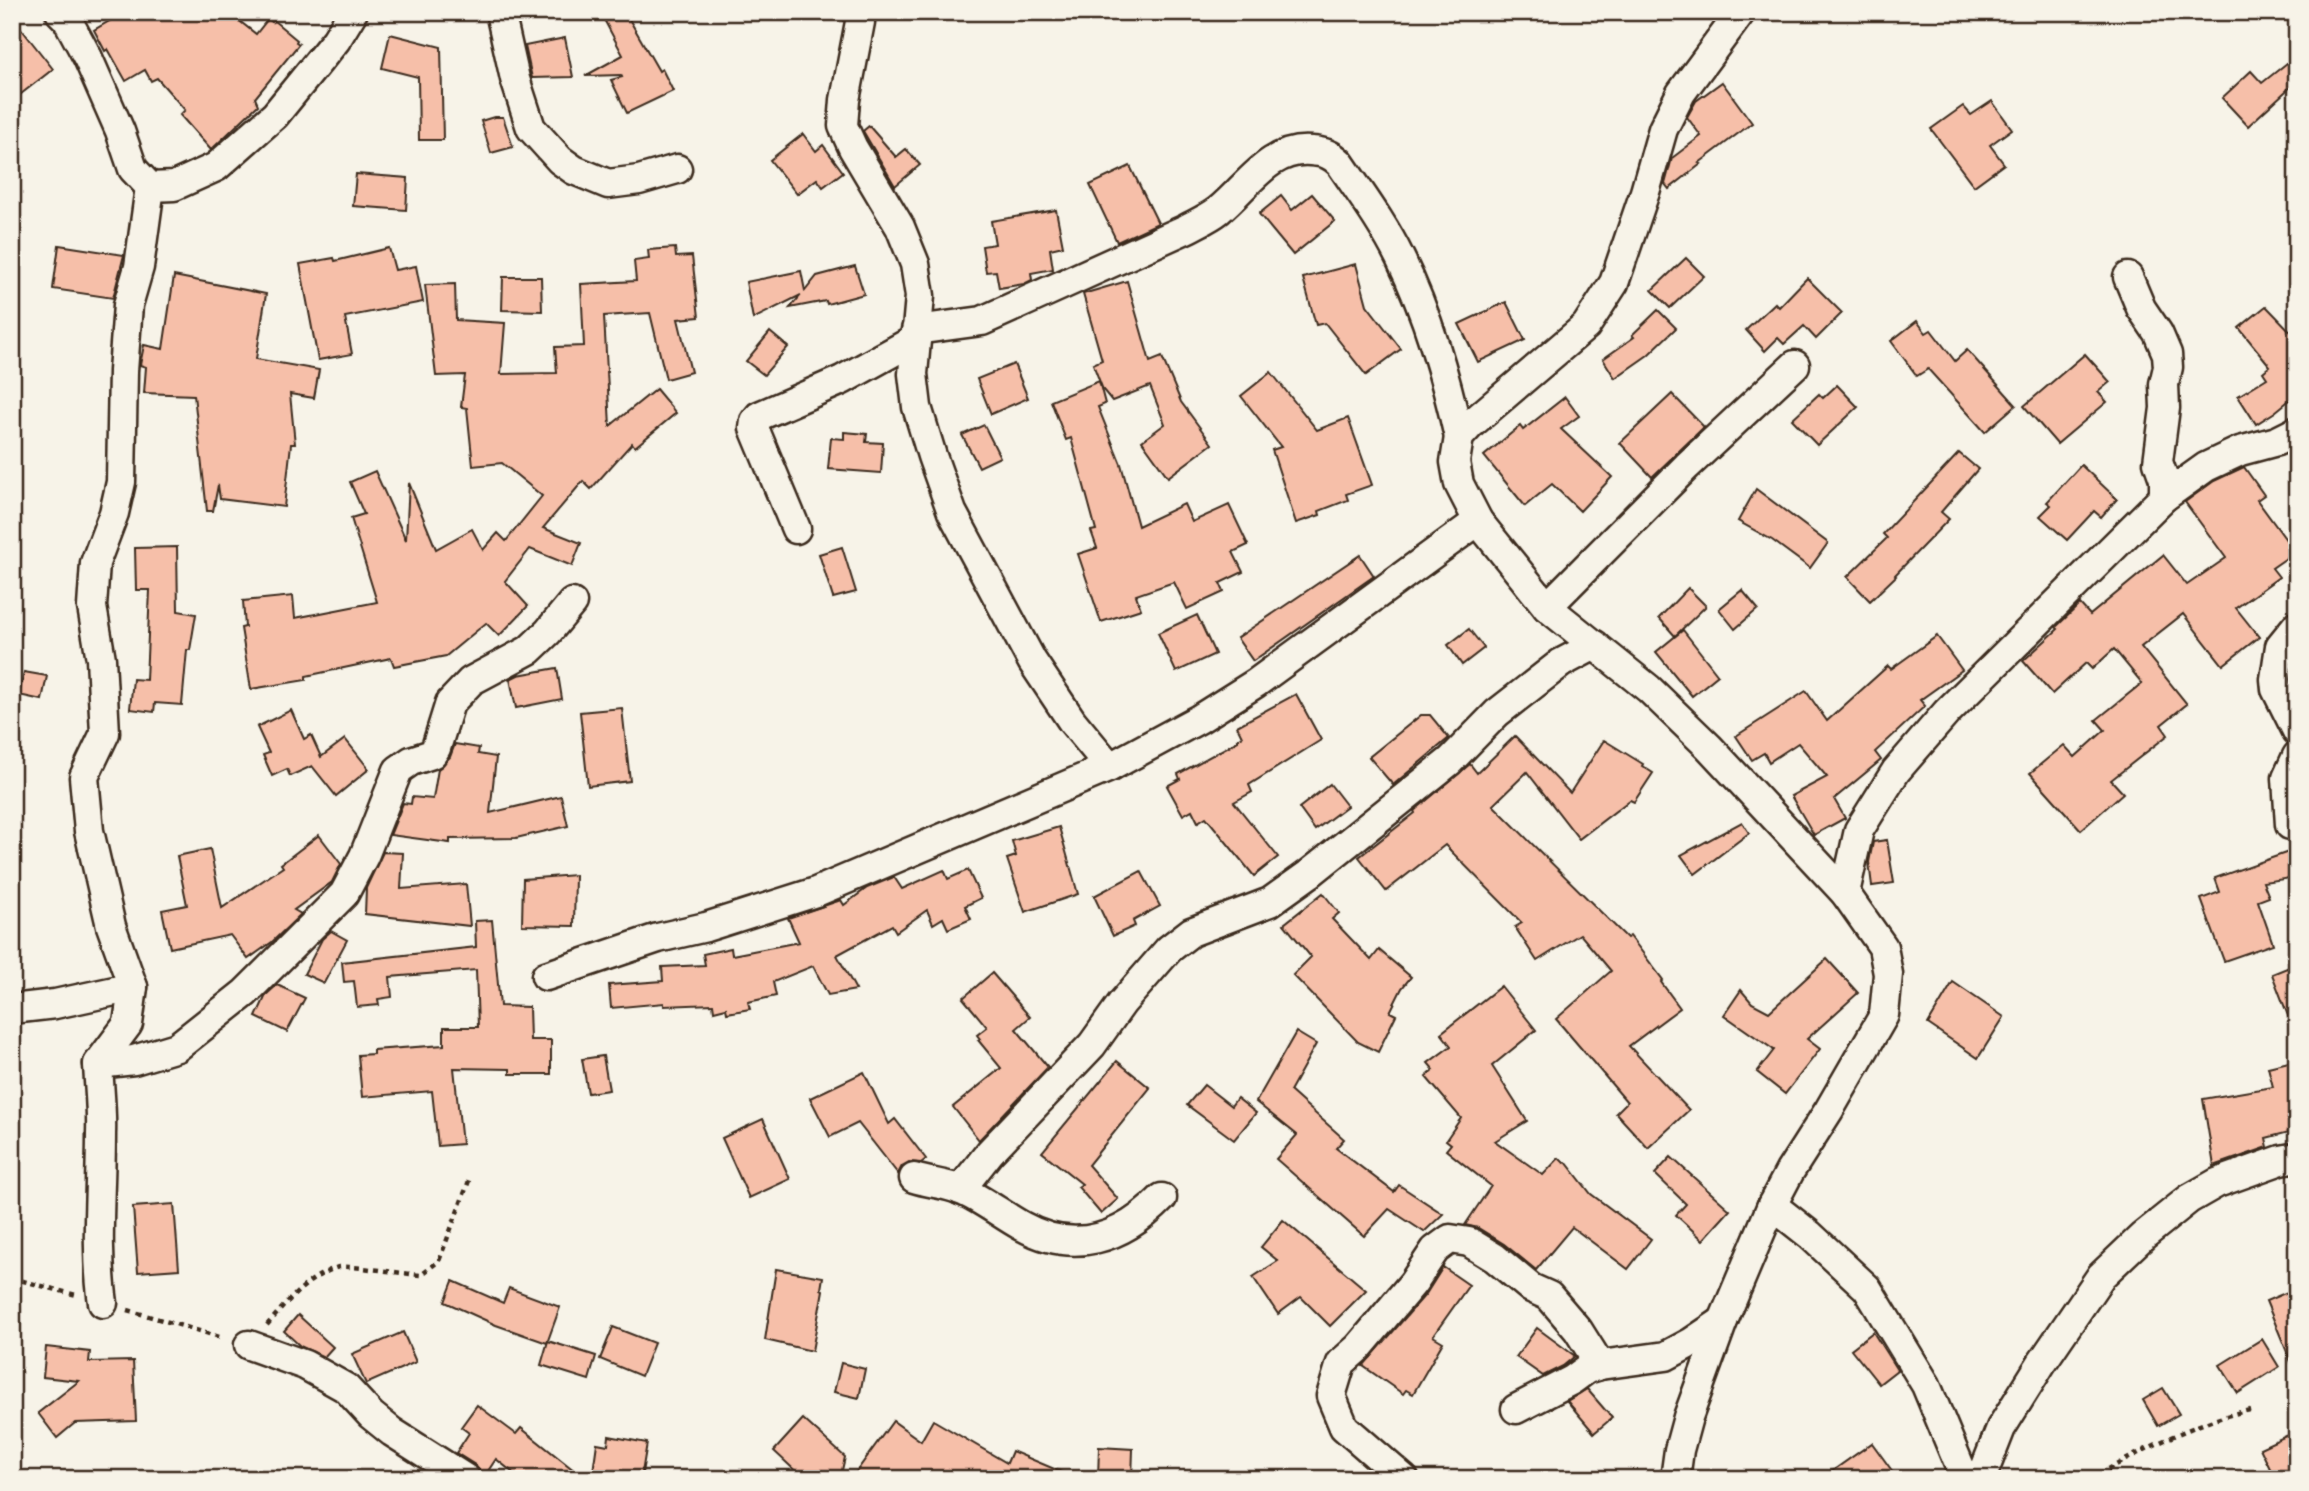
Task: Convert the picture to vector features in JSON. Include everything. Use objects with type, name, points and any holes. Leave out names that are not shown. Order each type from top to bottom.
[{"type":"street","points":[[60,12],[67,19],[88,58],[120,131],[133,169],[150,187],[174,186],[216,167],[275,115],[336,40],[353,12]]},
{"type":"street","points":[[500,12],[531,128],[560,160],[573,170],[608,184],[639,180],[677,169]]},
{"type":"street","points":[[859,12],[860,22],[845,100],[843,126],[853,148],[900,227],[915,264],[920,296],[913,374],[918,407],[952,512],[1032,661],[1072,721],[1111,767]]},
{"type":"street","points":[[1460,436],[1586,326],[1614,283],[1663,129],[1681,93],[1741,12]]},
{"type":"street","points":[[796,529],[754,428],[759,416],[842,380],[916,334],[982,321],[1186,229],[1218,211],[1277,156],[1301,150],[1316,151],[1332,155],[1340,163],[1400,257],[1427,321],[1442,364],[1460,436],[1455,462],[1459,484],[1478,521],[1547,607],[1649,689],[1709,747],[1845,893],[1883,947],[1888,974],[1884,1015],[1772,1205],[1723,1321],[1688,1417],[1675,1479]]},
{"type":"street","points":[[103,1303],[99,1207],[102,1132],[98,1064],[128,1024],[133,987],[111,926],[97,870],[89,831],[84,777],[105,733],[101,659],[92,607],[95,563],[114,513],[121,482],[122,371],[128,305],[139,267],[150,187]]},
{"type":"street","points":[[2128,277],[2141,308],[2158,333],[2167,354],[2165,408],[2158,462],[2164,479],[2164,497]]},
{"type":"street","points":[[1547,607],[1687,466],[1794,365]]},
{"type":"street","points":[[1845,893],[1859,830],[1896,771],[1947,712],[2164,497],[2206,467],[2297,431]]},
{"type":"street","points":[[546,976],[658,938],[706,927],[816,892],[1111,767],[1199,719],[1255,683],[1478,521]]},
{"type":"street","points":[[98,1064],[134,1060],[177,1047],[245,993],[288,952],[344,894],[364,856],[397,770],[411,761],[432,754],[450,703],[471,681],[529,650],[572,603]]},
{"type":"street","points":[[2297,625],[2280,646],[2275,679],[2276,689],[2297,731]]},
{"type":"street","points":[[960,1190],[990,1153],[1092,1045],[1122,1003],[1169,948],[1191,932],[1270,902],[1450,761],[1497,713],[1561,663],[1595,645]]},
{"type":"street","points":[[2290,825],[2287,778],[2297,756]]},
{"type":"street","points":[[12,1009],[55,1004],[133,987]]},
{"type":"street","points":[[1981,1479],[2001,1428],[2101,1276],[2143,1236],[2189,1199],[2217,1182],[2297,1157]]},
{"type":"street","points":[[915,1178],[960,1190],[1024,1228],[1058,1241],[1089,1241],[1124,1229],[1149,1212],[1162,1198]]},
{"type":"street","points":[[1772,1205],[1810,1235],[1867,1288],[1926,1385],[1965,1479]]},
{"type":"street","points":[[1404,1479],[1345,1427],[1331,1396],[1341,1363],[1359,1347],[1413,1283],[1435,1250],[1450,1239],[1469,1242],[1495,1258],[1531,1288],[1549,1296],[1578,1330],[1600,1364]]},
{"type":"street","points":[[1516,1409],[1600,1364],[1666,1356],[1723,1321]]},
{"type":"street","points":[[249,1345],[305,1365],[346,1388],[371,1415],[392,1432],[466,1479]]},
{"type":"path","points":[[249,1345],[292,1295],[313,1280],[341,1266],[421,1275],[439,1261],[470,1178]]},
{"type":"path","points":[[2090,1479],[2158,1443],[2220,1416],[2255,1409]]},
{"type":"building","points":[[125,12],[228,12],[256,34],[268,19],[272,22],[273,20],[299,44],[255,98],[258,105],[211,150],[180,115],[185,110],[157,78],[151,81],[145,70],[126,81],[108,49],[105,51],[94,30]]},
{"type":"building","points":[[600,12],[625,12],[673,91],[627,113],[611,80],[622,77],[621,75],[585,76],[623,55]]},
{"type":"building","points":[[12,17],[53,69],[12,101]]},
{"type":"building","points":[[390,34],[441,47],[443,140],[419,140],[418,77],[382,68]]},
{"type":"building","points":[[565,38],[573,77],[532,78],[525,46]]},
{"type":"building","points":[[2297,55],[2297,81],[2248,126],[2222,98],[2251,71],[2262,83]]},
{"type":"building","points":[[1722,82],[1752,123],[1669,189],[1665,184],[1672,158],[1701,136],[1687,117],[1696,101]]},
{"type":"building","points":[[1992,101],[2012,129],[1990,145],[2004,164],[1974,186],[1931,129],[1963,106],[1971,115]]},
{"type":"building","points":[[503,117],[513,147],[491,153],[481,121]]},
{"type":"building","points":[[869,126],[896,157],[906,149],[920,165],[895,186],[863,131]]},
{"type":"building","points":[[803,134],[816,151],[823,145],[843,172],[823,187],[817,179],[797,194],[770,160]]},
{"type":"building","points":[[1130,166],[1158,223],[1117,242],[1090,185]]},
{"type":"building","points":[[356,174],[408,178],[406,210],[353,206]]},
{"type":"building","points":[[1312,194],[1335,221],[1293,255],[1259,214],[1281,196],[1292,210]]},
{"type":"building","points":[[1056,210],[1063,246],[1050,249],[1053,269],[1031,273],[1032,280],[1024,284],[999,288],[996,271],[986,272],[982,246],[995,244],[991,221]]},
{"type":"building","points":[[59,245],[124,255],[113,298],[53,289]]},
{"type":"building","points":[[389,248],[395,270],[416,266],[423,302],[345,317],[352,354],[318,360],[300,264],[334,258],[335,261]]},
{"type":"building","points":[[675,248],[676,257],[692,256],[699,317],[678,319],[691,372],[666,379],[650,313],[604,316],[610,426],[656,389],[676,413],[635,447],[632,443],[591,489],[583,481],[543,528],[581,543],[572,566],[530,549],[505,581],[528,606],[499,636],[486,623],[446,656],[394,666],[391,658],[306,676],[306,680],[251,689],[241,628],[245,627],[243,601],[293,596],[295,618],[377,602],[351,518],[364,514],[350,482],[375,471],[406,540],[409,483],[436,549],[472,529],[483,550],[498,533],[506,541],[542,496],[502,463],[473,466],[467,408],[461,407],[465,375],[436,376],[425,285],[455,284],[456,320],[505,323],[501,374],[557,373],[555,347],[584,346],[581,284],[636,281],[634,261],[649,259],[648,250]]},
{"type":"building","points":[[1686,258],[1704,276],[1670,308],[1652,290]]},
{"type":"building","points":[[1356,264],[1367,305],[1401,349],[1366,375],[1325,323],[1316,325],[1303,278]]},
{"type":"building","points":[[855,266],[864,294],[827,304],[826,301],[790,308],[801,295],[753,319],[746,282],[801,271],[805,291],[817,276]]},
{"type":"building","points":[[174,276],[266,294],[256,359],[319,370],[314,398],[290,394],[295,444],[291,444],[284,507],[220,499],[218,485],[213,511],[207,511],[194,395],[144,393],[146,367],[140,365],[144,345],[163,349]]},
{"type":"building","points":[[503,277],[541,277],[542,311],[502,310]]},
{"type":"building","points":[[1807,278],[1842,313],[1816,339],[1804,326],[1784,344],[1778,338],[1765,351],[1746,330],[1775,303],[1779,307]]},
{"type":"building","points":[[1127,281],[1150,362],[1162,357],[1181,402],[1212,444],[1168,477],[1142,441],[1165,424],[1150,386],[1112,401],[1103,390],[1093,364],[1102,360],[1083,294]]},
{"type":"building","points":[[1506,302],[1525,340],[1478,362],[1459,324]]},
{"type":"building","points":[[2266,306],[2297,338],[2297,394],[2256,424],[2238,396],[2267,378],[2263,372],[2270,366],[2239,328]]},
{"type":"building","points":[[1658,310],[1676,328],[1648,355],[1615,378],[1603,359],[1634,337],[1632,335]]},
{"type":"building","points":[[1917,321],[1926,333],[1931,330],[1955,361],[1967,350],[2016,405],[1985,432],[1928,369],[1917,376],[1891,341]]},
{"type":"building","points":[[770,332],[788,347],[764,375],[746,361]]},
{"type":"building","points":[[2085,354],[2110,382],[2098,392],[2107,402],[2057,444],[2024,406]]},
{"type":"building","points":[[1014,364],[1028,398],[991,414],[977,379]]},
{"type":"building","points":[[1271,372],[1317,430],[1348,418],[1372,485],[1346,494],[1348,500],[1319,511],[1320,515],[1296,523],[1272,450],[1281,447],[1241,396]]},
{"type":"building","points":[[1099,381],[1105,404],[1098,407],[1121,464],[1138,526],[1184,504],[1192,522],[1229,505],[1248,545],[1233,552],[1243,572],[1220,583],[1224,592],[1187,609],[1174,582],[1136,595],[1141,609],[1101,622],[1078,554],[1097,548],[1091,531],[1096,530],[1071,438],[1066,440],[1051,401]]},
{"type":"building","points":[[1837,385],[1858,407],[1817,445],[1792,419],[1819,394],[1823,398]]},
{"type":"building","points":[[1672,394],[1704,427],[1652,477],[1620,443]]},
{"type":"building","points":[[1565,397],[1579,416],[1561,429],[1612,477],[1580,511],[1552,484],[1525,506],[1484,456],[1520,426],[1523,430]]},
{"type":"building","points":[[984,425],[1000,457],[979,467],[962,435]]},
{"type":"building","points":[[844,432],[867,434],[866,442],[883,443],[881,473],[828,469],[831,438],[844,439]]},
{"type":"building","points":[[1959,453],[1978,469],[1941,512],[1949,519],[1870,601],[1847,577],[1887,538],[1883,534]]},
{"type":"building","points":[[2081,465],[2117,499],[2101,517],[2094,511],[2067,540],[2040,516],[2051,505],[2047,502]]},
{"type":"building","points":[[2244,467],[2264,495],[2257,500],[2295,552],[2272,568],[2279,577],[2236,608],[2259,637],[2223,665],[2183,614],[2141,647],[2187,704],[2161,725],[2168,735],[2111,780],[2123,793],[2081,830],[2030,773],[2064,745],[2075,757],[2105,730],[2096,720],[2142,683],[2114,649],[2092,669],[2086,663],[2052,694],[2023,661],[2058,629],[2056,627],[2080,604],[2090,615],[2163,555],[2187,585],[2226,558],[2185,502],[2214,481]]},
{"type":"building","points":[[1756,489],[1828,543],[1810,568],[1772,540],[1738,521]]},
{"type":"building","points":[[177,547],[178,611],[196,614],[190,650],[187,650],[182,705],[155,703],[154,712],[130,709],[133,679],[146,680],[150,590],[136,590],[135,548]]},
{"type":"building","points":[[842,547],[856,592],[833,598],[819,554]]},
{"type":"building","points":[[1360,555],[1374,576],[1253,661],[1237,638]]},
{"type":"building","points":[[1688,588],[1706,606],[1675,636],[1659,618]]},
{"type":"building","points":[[1742,590],[1758,609],[1735,629],[1719,609]]},
{"type":"building","points":[[1197,615],[1215,654],[1176,672],[1158,633]]},
{"type":"building","points":[[1469,629],[1484,648],[1462,665],[1448,645]]},
{"type":"building","points":[[1683,630],[1718,675],[1692,696],[1656,652]]},
{"type":"building","points":[[1937,636],[1962,670],[1920,700],[1925,706],[1875,752],[1881,760],[1834,799],[1845,818],[1814,835],[1791,796],[1827,777],[1798,743],[1769,762],[1764,753],[1752,760],[1736,736],[1806,691],[1827,721],[1888,666],[1891,669]]},
{"type":"building","points":[[557,668],[562,699],[516,708],[510,679]]},
{"type":"building","points":[[24,672],[47,676],[42,700],[19,695]]},
{"type":"building","points":[[1296,694],[1321,740],[1249,785],[1252,792],[1234,802],[1278,857],[1254,876],[1206,817],[1198,822],[1192,810],[1183,815],[1167,786],[1180,779],[1178,774],[1238,741],[1242,736],[1237,726]]},
{"type":"building","points":[[622,708],[630,781],[588,786],[580,712]]},
{"type":"building","points":[[291,710],[304,739],[311,735],[321,757],[345,739],[369,769],[336,796],[312,766],[290,776],[287,769],[272,776],[263,755],[269,753],[257,727]]},
{"type":"building","points":[[1421,715],[1430,715],[1449,738],[1393,785],[1369,757]]},
{"type":"building","points":[[1515,736],[1570,793],[1604,740],[1653,773],[1634,802],[1630,800],[1579,839],[1527,772],[1493,805],[1627,938],[1630,936],[1680,1008],[1629,1046],[1689,1110],[1648,1148],[1616,1113],[1627,1102],[1556,1019],[1611,971],[1580,934],[1537,961],[1515,927],[1522,923],[1445,845],[1386,891],[1359,857],[1415,813],[1414,811],[1470,764],[1477,773]]},
{"type":"building","points":[[455,744],[479,748],[478,754],[496,757],[490,813],[561,796],[568,826],[516,838],[450,839],[450,843],[390,835],[403,803],[411,804],[412,797],[433,799],[438,769],[450,757]]},
{"type":"building","points":[[1330,784],[1347,806],[1315,830],[1299,808]]},
{"type":"building","points":[[1742,822],[1749,833],[1695,874],[1681,855]]},
{"type":"building","points":[[1059,827],[1078,894],[1025,912],[1007,859],[1016,856],[1012,841]]},
{"type":"building","points":[[319,835],[341,864],[332,882],[294,910],[301,914],[272,942],[248,959],[230,935],[170,948],[162,910],[187,905],[177,856],[210,849],[222,908],[283,867],[281,864]]},
{"type":"building","points":[[1887,840],[1894,883],[1872,886],[1869,862],[1873,842]]},
{"type":"building","points":[[2297,849],[2297,877],[2263,882],[2269,897],[2258,901],[2273,944],[2224,961],[2201,899],[2220,892],[2215,878]]},
{"type":"building","points":[[383,852],[403,853],[401,889],[466,884],[470,926],[365,914],[366,888]]},
{"type":"building","points":[[944,870],[948,879],[968,870],[981,898],[965,906],[971,919],[948,929],[943,918],[933,924],[927,910],[896,932],[892,925],[837,955],[856,990],[828,995],[813,966],[773,982],[776,996],[748,1002],[750,1009],[727,1013],[726,1008],[714,1011],[713,1004],[664,1006],[664,1003],[611,1008],[609,985],[663,981],[662,967],[705,965],[703,954],[731,948],[732,955],[799,942],[788,918],[841,900],[844,905],[867,888],[894,877],[902,889]]},
{"type":"building","points":[[1141,871],[1160,906],[1133,921],[1135,926],[1113,936],[1094,896]]},
{"type":"building","points":[[575,875],[574,926],[522,925],[523,879]]},
{"type":"building","points":[[1323,893],[1339,913],[1332,919],[1371,960],[1379,950],[1411,977],[1390,1012],[1396,1015],[1378,1052],[1358,1042],[1293,975],[1311,957],[1284,924]]},
{"type":"building","points":[[492,920],[500,1006],[529,1007],[530,1040],[551,1040],[551,1074],[510,1074],[510,1069],[454,1068],[462,1144],[438,1146],[432,1091],[362,1097],[358,1055],[373,1054],[373,1050],[444,1045],[444,1027],[478,1027],[476,970],[390,977],[392,997],[378,999],[379,1005],[357,1007],[354,981],[344,982],[342,962],[476,947],[475,921]]},
{"type":"building","points":[[331,931],[347,940],[324,983],[304,974],[322,939]]},
{"type":"building","points":[[1827,959],[1858,993],[1807,1039],[1820,1049],[1785,1094],[1757,1072],[1774,1050],[1724,1015],[1741,990],[1752,1003],[1769,1012]]},
{"type":"building","points":[[2297,964],[2297,1033],[2295,1034],[2272,974]]},
{"type":"building","points":[[992,973],[1030,1017],[1016,1029],[1048,1067],[979,1140],[953,1107],[1001,1068],[978,1040],[980,1039],[977,1035],[987,1027],[963,998]]},
{"type":"building","points":[[1953,982],[2004,1017],[1978,1058],[1928,1024]]},
{"type":"building","points":[[277,985],[305,998],[287,1032],[256,1017],[266,995]]},
{"type":"building","points":[[1501,986],[1536,1030],[1492,1066],[1527,1121],[1495,1141],[1543,1175],[1559,1158],[1566,1162],[1591,1194],[1651,1239],[1628,1269],[1572,1227],[1536,1270],[1504,1244],[1478,1228],[1465,1225],[1491,1186],[1446,1150],[1451,1144],[1446,1140],[1461,1118],[1426,1077],[1434,1070],[1428,1063],[1451,1046],[1441,1033]]},
{"type":"building","points":[[1296,1032],[1316,1044],[1290,1091],[1344,1139],[1336,1148],[1394,1192],[1399,1185],[1443,1214],[1424,1232],[1389,1209],[1364,1236],[1276,1159],[1297,1135],[1256,1102]]},
{"type":"building","points":[[603,1056],[609,1090],[588,1093],[582,1059]]},
{"type":"building","points":[[2297,1060],[2297,1130],[2266,1138],[2268,1147],[2214,1166],[2203,1099],[2273,1087],[2268,1067]]},
{"type":"building","points":[[1117,1061],[1150,1088],[1088,1165],[1118,1199],[1101,1214],[1078,1187],[1082,1184],[1042,1152]]},
{"type":"building","points":[[864,1072],[889,1124],[895,1119],[926,1159],[921,1163],[909,1162],[902,1166],[898,1174],[858,1123],[830,1137],[810,1098]]},
{"type":"building","points":[[1204,1085],[1231,1106],[1237,1098],[1256,1113],[1234,1140],[1187,1105]]},
{"type":"building","points":[[763,1119],[790,1179],[749,1198],[722,1138]]},
{"type":"building","points":[[1671,1157],[1730,1210],[1703,1240],[1676,1215],[1686,1204],[1655,1174]]},
{"type":"building","points":[[174,1204],[179,1269],[138,1272],[133,1207]]},
{"type":"building","points":[[1283,1220],[1366,1290],[1330,1326],[1301,1297],[1278,1314],[1253,1277],[1278,1261],[1261,1247]]},
{"type":"building","points":[[1443,1267],[1469,1285],[1433,1336],[1443,1342],[1413,1394],[1406,1390],[1403,1394],[1363,1366],[1426,1294]]},
{"type":"building","points":[[776,1269],[823,1277],[812,1351],[765,1340]]},
{"type":"building","points":[[453,1281],[503,1303],[509,1288],[560,1307],[547,1343],[496,1325],[445,1302]]},
{"type":"building","points":[[2297,1288],[2297,1374],[2296,1374],[2266,1301]]},
{"type":"building","points":[[298,1315],[333,1347],[324,1357],[300,1346],[284,1331]]},
{"type":"building","points":[[613,1327],[654,1343],[641,1376],[600,1359]]},
{"type":"building","points":[[1537,1328],[1575,1356],[1563,1366],[1543,1376],[1516,1357]]},
{"type":"building","points":[[403,1332],[416,1362],[366,1384],[352,1354]]},
{"type":"building","points":[[1873,1332],[1897,1370],[1879,1384],[1851,1349]]},
{"type":"building","points":[[2262,1339],[2279,1367],[2238,1393],[2220,1365]]},
{"type":"building","points":[[548,1341],[596,1356],[589,1380],[541,1365]]},
{"type":"building","points":[[46,1347],[90,1352],[89,1362],[133,1361],[136,1421],[75,1423],[57,1438],[38,1413],[79,1381],[43,1377]]},
{"type":"building","points":[[841,1363],[865,1369],[859,1398],[834,1392]]},
{"type":"building","points":[[2163,1388],[2179,1414],[2158,1426],[2143,1400]]},
{"type":"building","points":[[1587,1389],[1612,1418],[1594,1433],[1567,1401]]},
{"type":"building","points":[[477,1405],[516,1434],[521,1428],[585,1479],[521,1479],[496,1459],[484,1477],[475,1465],[456,1453],[469,1433],[461,1427]]},
{"type":"building","points":[[803,1419],[845,1457],[840,1479],[804,1479],[774,1451]]},
{"type":"building","points":[[933,1420],[1007,1463],[1012,1451],[1078,1479],[851,1479],[893,1421],[921,1441]]},
{"type":"building","points":[[2297,1431],[2297,1479],[2275,1479],[2260,1448]]},
{"type":"building","points":[[609,1436],[647,1443],[641,1479],[592,1479],[597,1443],[608,1445]]},
{"type":"building","points":[[1872,1443],[1898,1479],[1821,1479]]},
{"type":"building","points":[[1099,1447],[1133,1449],[1132,1479],[1098,1479]]}]
